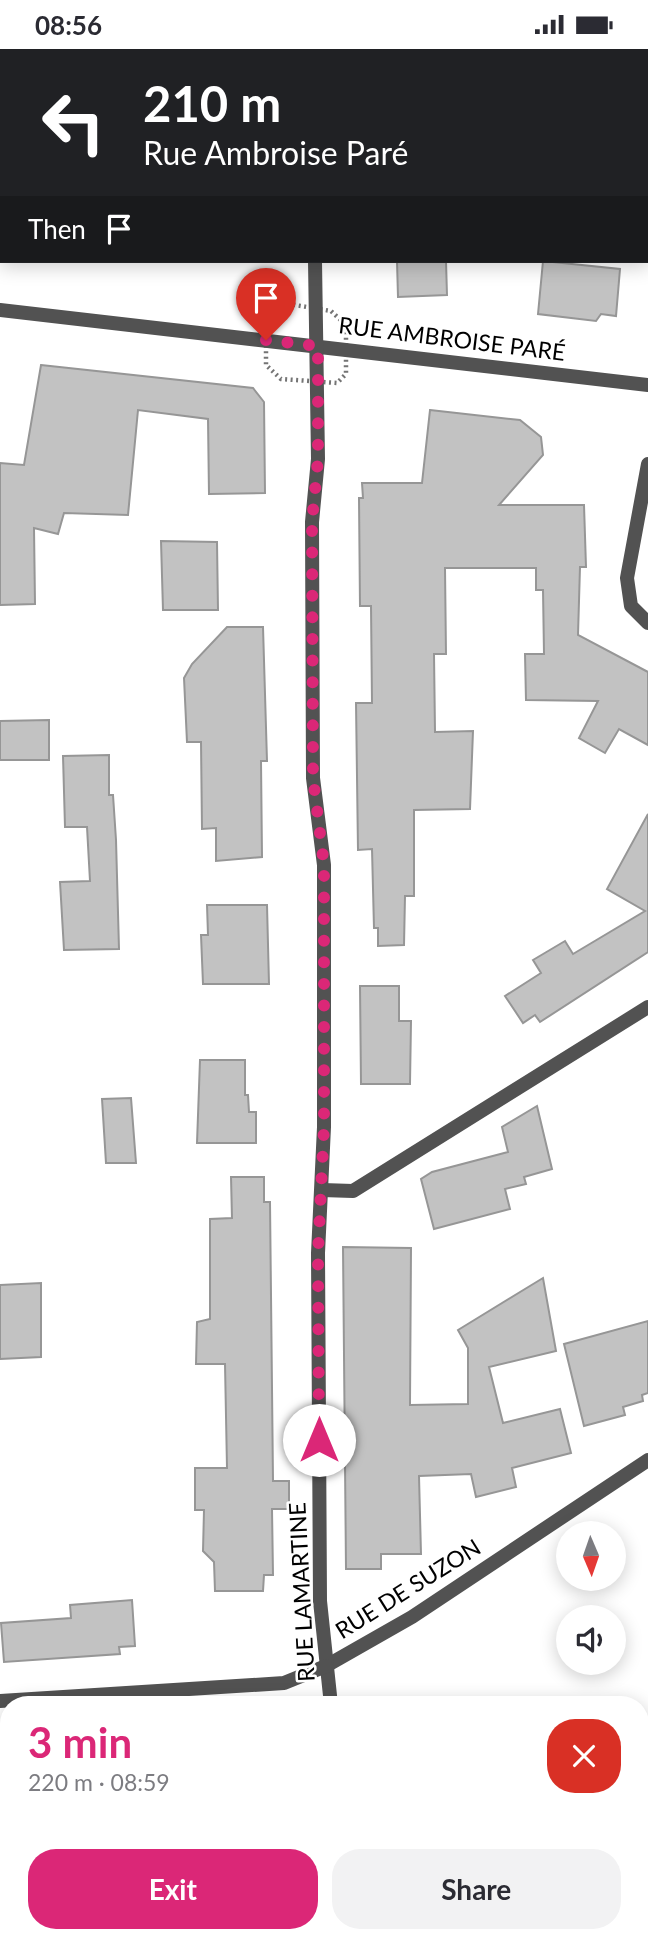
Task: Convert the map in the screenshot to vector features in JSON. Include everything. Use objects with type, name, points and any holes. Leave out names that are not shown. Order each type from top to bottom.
[{"type":"street","name":"RUE LAMARTINE","points":[[315,263],[318,459],[312,536],[313,778],[324,865],[322,1190],[318,1253],[320,1587],[330,1696]]},
{"type":"street","name":"RUE AMBROISE PARÉ","points":[[0,310],[648,385]]},
{"type":"street","points":[[648,464],[628,593],[631,606],[648,623]]},
{"type":"street","points":[[322,1190],[353,1191],[648,1007]]},
{"type":"street","name":"RUE DE SUZON","points":[[79,1696],[284,1683],[326,1666],[412,1616],[648,1460]]},
{"type":"building","points":[[397,263],[446,263],[447,295],[398,297]]},
{"type":"building","points":[[543,263],[620,269],[616,316],[601,314],[596,321],[538,314]]},
{"type":"building","points":[[41,365],[253,388],[264,402],[265,493],[209,494],[208,419],[138,410],[128,515],[64,513],[58,534],[34,528],[35,604],[0,605],[0,463],[24,465]]},
{"type":"building","points":[[430,410],[520,420],[541,437],[543,455],[499,505],[584,505],[586,567],[580,567],[578,635],[648,672],[648,745],[619,729],[605,753],[579,738],[598,701],[526,700],[525,654],[544,654],[543,590],[536,590],[536,568],[445,568],[446,654],[434,654],[435,732],[473,731],[470,809],[414,810],[414,896],[405,896],[404,945],[378,946],[378,928],[374,928],[372,849],[358,850],[356,703],[372,703],[371,606],[360,606],[359,498],[363,498],[362,483],[422,483]]},
{"type":"building","points":[[161,541],[217,542],[218,610],[163,610]]},
{"type":"building","points":[[227,627],[263,627],[267,761],[261,761],[262,857],[216,861],[216,828],[202,829],[201,742],[187,742],[184,678],[192,664]]},
{"type":"building","points":[[49,720],[49,760],[0,760],[0,721]]},
{"type":"building","points":[[109,755],[109,795],[113,795],[116,840],[119,949],[64,950],[60,882],[90,881],[87,827],[65,827],[63,756]]},
{"type":"building","points":[[648,814],[648,952],[540,1022],[535,1015],[523,1023],[505,996],[541,973],[533,960],[565,941],[573,954],[645,911],[607,889]]},
{"type":"building","points":[[207,905],[267,905],[269,984],[203,984],[201,935],[208,935]]},
{"type":"building","points":[[360,986],[399,986],[399,1021],[411,1021],[410,1084],[361,1084]]},
{"type":"building","points":[[200,1060],[245,1060],[245,1095],[248,1095],[249,1112],[256,1112],[256,1143],[197,1143]]},
{"type":"building","points":[[131,1098],[136,1163],[106,1163],[102,1099]]},
{"type":"building","points":[[537,1106],[552,1169],[524,1177],[526,1184],[505,1189],[510,1209],[434,1229],[421,1179],[432,1172],[508,1152],[502,1127]]},
{"type":"building","points":[[231,1177],[264,1177],[264,1202],[270,1202],[273,1481],[289,1481],[289,1509],[272,1509],[273,1575],[264,1575],[263,1591],[215,1591],[214,1562],[203,1551],[204,1510],[195,1510],[195,1468],[227,1468],[225,1364],[196,1364],[197,1322],[210,1319],[210,1219],[232,1218]]},
{"type":"building","points":[[343,1247],[411,1248],[410,1405],[468,1404],[468,1348],[458,1330],[543,1278],[556,1351],[489,1367],[503,1423],[560,1409],[571,1453],[512,1468],[516,1487],[476,1497],[471,1474],[419,1476],[421,1554],[381,1554],[381,1569],[346,1569]]},
{"type":"building","points":[[41,1283],[41,1357],[0,1359],[0,1285]]},
{"type":"building","points":[[648,1321],[648,1393],[642,1395],[643,1401],[623,1407],[625,1415],[584,1426],[564,1344]]},
{"type":"building","points":[[132,1600],[135,1646],[119,1647],[120,1654],[4,1662],[1,1623],[71,1618],[70,1605]]},
{"type":"route","points":[[266,340],[318,346],[318,459],[312,522],[313,778],[324,865],[324,1127],[318,1253],[319,1440]]}]
